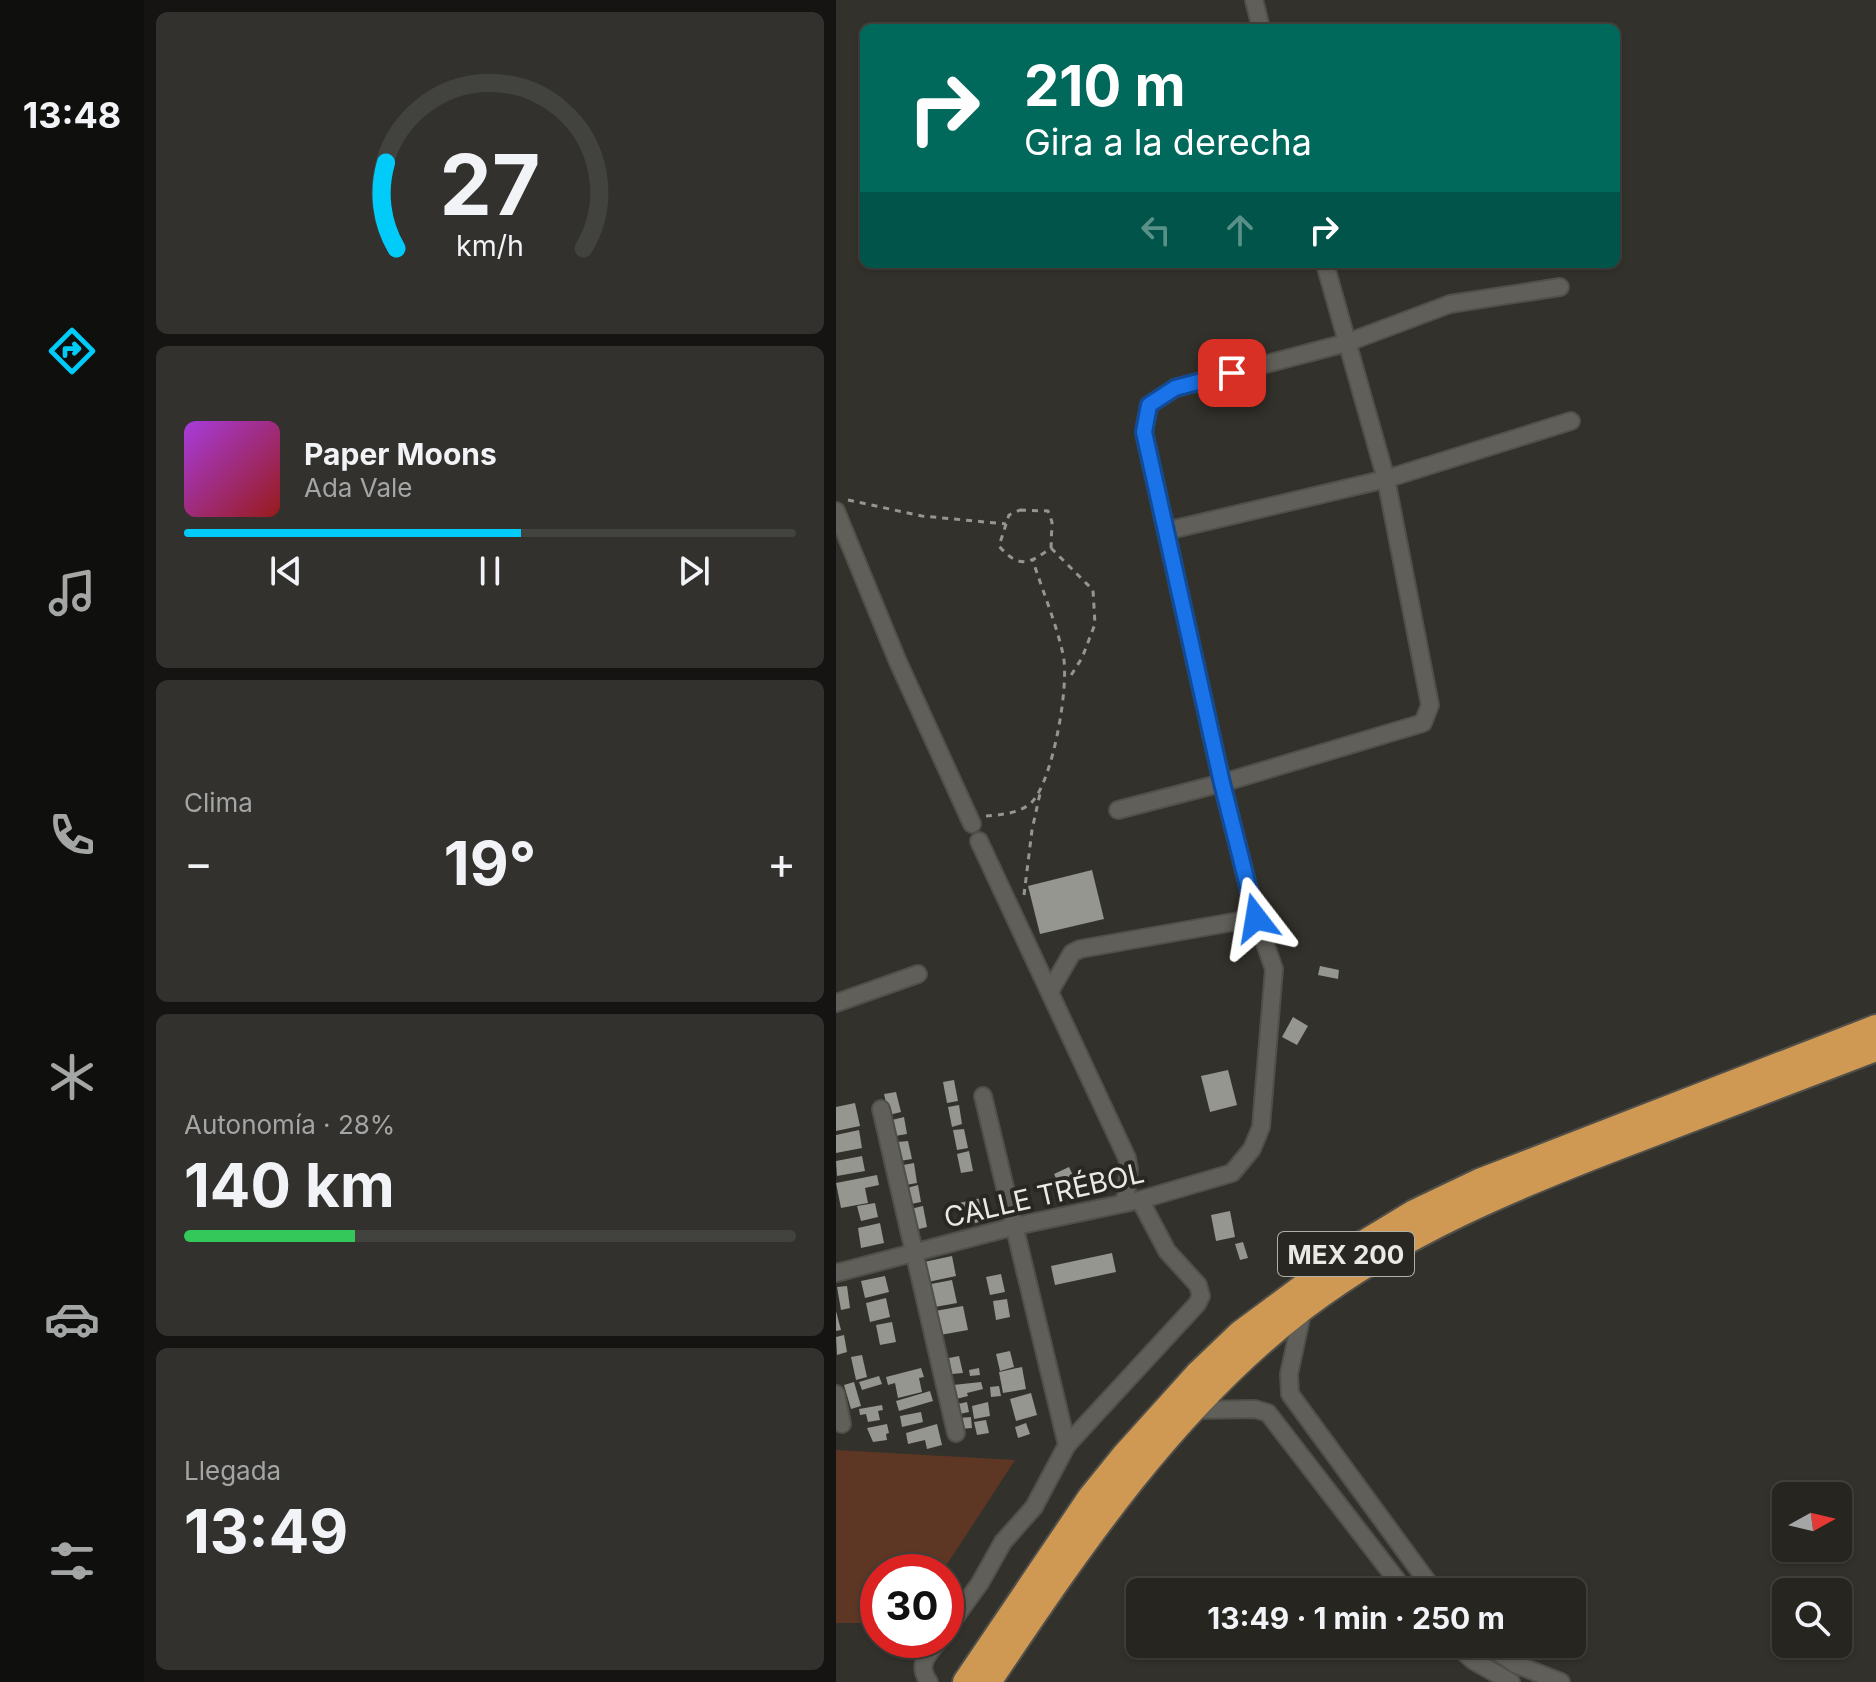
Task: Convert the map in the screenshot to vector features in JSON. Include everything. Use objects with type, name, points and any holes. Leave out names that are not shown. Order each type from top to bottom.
[{"type":"highway","name":"MEX 200","points":[[965,1682],[1090,1497],[1124,1455],[1197,1374],[1240,1333],[1340,1258],[1414,1212],[1479,1181],[1876,1027]]},
{"type":"highway","name":"MEX 200","points":[[989,1682],[1087,1537],[1163,1443],[1240,1364],[1303,1309],[1345,1280],[1470,1208],[1549,1174],[1876,1049]]},
{"type":"street","points":[[1254,0],[1260,24]]},
{"type":"street","points":[[1118,810],[1222,783],[1423,723],[1430,705],[1386,479],[1326,268]]},
{"type":"street","points":[[1050,991],[1072,953],[1080,949],[1256,918],[1222,783],[1144,432],[1149,405],[1175,388],[1346,343],[1450,304],[1560,287]]},
{"type":"street","points":[[1166,531],[1386,479],[1571,421]]},
{"type":"street","points":[[836,511],[898,662],[972,824]]},
{"type":"street","points":[[964,1605],[1003,1542],[1029,1515],[1067,1445],[1201,1296],[1198,1285],[1167,1251],[1133,1201],[1127,1158],[979,841]]},
{"type":"street","name":"CALLE TRÉBOL","points":[[836,1273],[1016,1226],[1133,1201],[1232,1173],[1252,1149],[1261,1127],[1274,969],[1256,918]]},
{"type":"street","points":[[836,1003],[918,974]]},
{"type":"street","points":[[983,1096],[1067,1445]]},
{"type":"street","points":[[881,1109],[956,1433]]},
{"type":"street","points":[[1303,1309],[1289,1374],[1290,1394],[1425,1578]]},
{"type":"street","points":[[836,1394],[842,1424]]},
{"type":"street","points":[[1268,1413],[1290,1394]]},
{"type":"street","points":[[1195,1410],[1255,1409],[1268,1413],[1395,1578]]},
{"type":"street","points":[[926,1658],[922,1673],[929,1682]]},
{"type":"street","points":[[1471,1658],[1511,1682]]},
{"type":"street","points":[[1506,1658],[1561,1682]]},
{"type":"path","points":[[836,498],[922,516],[1006,524]]},
{"type":"path","points":[[1051,548],[1033,561],[1019,562],[1007,555],[999,546],[1009,515],[1020,510],[1048,511],[1052,522],[1051,548],[1093,590],[1095,624],[1082,658],[1066,682]]},
{"type":"path","points":[[1021,926],[1032,830],[1060,723],[1066,682],[1064,656],[1033,561]]},
{"type":"path","points":[[979,841],[984,816],[1006,814],[1031,803],[1042,785]]},
{"type":"shaded area","points":[[836,1450],[1015,1460],[954,1554],[860,1554],[860,1623],[836,1623]]},
{"type":"building","points":[[1092,870],[1104,919],[1040,934],[1028,886]]},
{"type":"building","points":[[1320,966],[1339,970],[1338,979],[1318,975]]},
{"type":"building","points":[[1293,1017],[1308,1026],[1297,1045],[1282,1037]]},
{"type":"building","points":[[1228,1070],[1237,1105],[1210,1112],[1201,1076]]},
{"type":"building","points":[[954,1080],[958,1101],[947,1103],[943,1082]]},
{"type":"building","points":[[896,1092],[901,1112],[889,1115],[884,1094]]},
{"type":"building","points":[[855,1103],[860,1126],[836,1131],[836,1107]]},
{"type":"building","points":[[959,1105],[962,1124],[952,1127],[948,1107]]},
{"type":"building","points":[[904,1117],[907,1134],[895,1136],[892,1120]]},
{"type":"building","points":[[964,1129],[968,1148],[957,1150],[953,1130]]},
{"type":"building","points":[[859,1130],[862,1148],[836,1153],[836,1135]]},
{"type":"building","points":[[908,1141],[912,1159],[900,1161],[897,1142]]},
{"type":"building","points":[[969,1151],[973,1171],[961,1173],[957,1154]]},
{"type":"building","points":[[862,1156],[865,1171],[837,1176],[836,1161]]},
{"type":"building","points":[[914,1163],[917,1183],[906,1185],[903,1165]]},
{"type":"building","points":[[1069,1167],[1078,1186],[1063,1193],[1054,1174]]},
{"type":"building","points":[[877,1175],[879,1185],[865,1188],[868,1203],[841,1208],[836,1183]]},
{"type":"building","points":[[918,1185],[921,1202],[911,1204],[907,1188]]},
{"type":"building","points":[[981,1198],[987,1220],[975,1223],[974,1217],[963,1220],[959,1203]]},
{"type":"building","points":[[875,1203],[878,1217],[861,1221],[857,1206]]},
{"type":"building","points":[[923,1206],[927,1227],[915,1230],[910,1209]]},
{"type":"building","points":[[1230,1211],[1235,1237],[1216,1241],[1211,1215]]},
{"type":"building","points":[[880,1223],[884,1243],[861,1248],[858,1228]]},
{"type":"building","points":[[1243,1242],[1248,1258],[1240,1260],[1235,1244]]},
{"type":"building","points":[[1112,1253],[1116,1272],[1055,1285],[1051,1266]]},
{"type":"building","points":[[952,1256],[956,1276],[928,1282],[924,1262]]},
{"type":"building","points":[[1001,1274],[1005,1292],[990,1295],[986,1277]]},
{"type":"building","points":[[885,1276],[889,1292],[865,1298],[861,1281]]},
{"type":"building","points":[[952,1280],[957,1303],[935,1307],[931,1284]]},
{"type":"building","points":[[847,1286],[850,1308],[841,1310],[837,1287]]},
{"type":"building","points":[[886,1298],[890,1317],[870,1322],[866,1303]]},
{"type":"building","points":[[1007,1299],[1010,1317],[996,1320],[993,1301]]},
{"type":"building","points":[[963,1306],[968,1330],[940,1335],[935,1311]]},
{"type":"building","points":[[836,1311],[841,1330],[836,1331]]},
{"type":"building","points":[[892,1322],[896,1342],[880,1345],[876,1325]]},
{"type":"building","points":[[844,1335],[847,1352],[837,1355],[836,1337]]},
{"type":"building","points":[[1010,1351],[1014,1367],[1000,1371],[996,1354]]},
{"type":"building","points":[[862,1355],[867,1377],[856,1380],[851,1357]]},
{"type":"building","points":[[959,1356],[963,1373],[952,1374],[949,1358]]},
{"type":"building","points":[[1022,1367],[1026,1389],[1003,1393],[999,1372]]},
{"type":"building","points":[[921,1368],[924,1377],[919,1378],[922,1392],[898,1398],[895,1383],[888,1385],[886,1377]]},
{"type":"building","points":[[979,1368],[980,1375],[970,1376],[969,1370]]},
{"type":"building","points":[[879,1376],[882,1384],[862,1390],[859,1382]]},
{"type":"building","points":[[854,1382],[861,1406],[851,1409],[844,1385]]},
{"type":"building","points":[[981,1382],[983,1389],[956,1399],[953,1385]]},
{"type":"building","points":[[999,1386],[1001,1396],[991,1397],[990,1387]]},
{"type":"building","points":[[930,1391],[933,1401],[899,1411],[896,1401]]},
{"type":"building","points":[[1031,1393],[1037,1415],[1016,1421],[1010,1399]]},
{"type":"building","points":[[967,1402],[969,1412],[955,1415],[953,1405]]},
{"type":"building","points":[[988,1402],[990,1416],[974,1419],[972,1406]]},
{"type":"building","points":[[882,1405],[883,1410],[878,1411],[880,1420],[868,1422],[866,1414],[860,1415],[859,1409]]},
{"type":"building","points":[[921,1412],[923,1422],[902,1427],[900,1416]]},
{"type":"building","points":[[971,1417],[972,1428],[960,1429],[959,1418]]},
{"type":"building","points":[[986,1420],[989,1433],[977,1435],[974,1422]]},
{"type":"building","points":[[1026,1423],[1030,1434],[1018,1438],[1015,1427]]},
{"type":"building","points":[[887,1424],[887,1440],[873,1442],[867,1428]]},
{"type":"building","points":[[937,1424],[942,1445],[927,1449],[925,1440],[908,1444],[906,1433]]},
{"type":"route","points":[[1232,373],[1175,388],[1149,405],[1144,432],[1222,783],[1256,918]]}]
